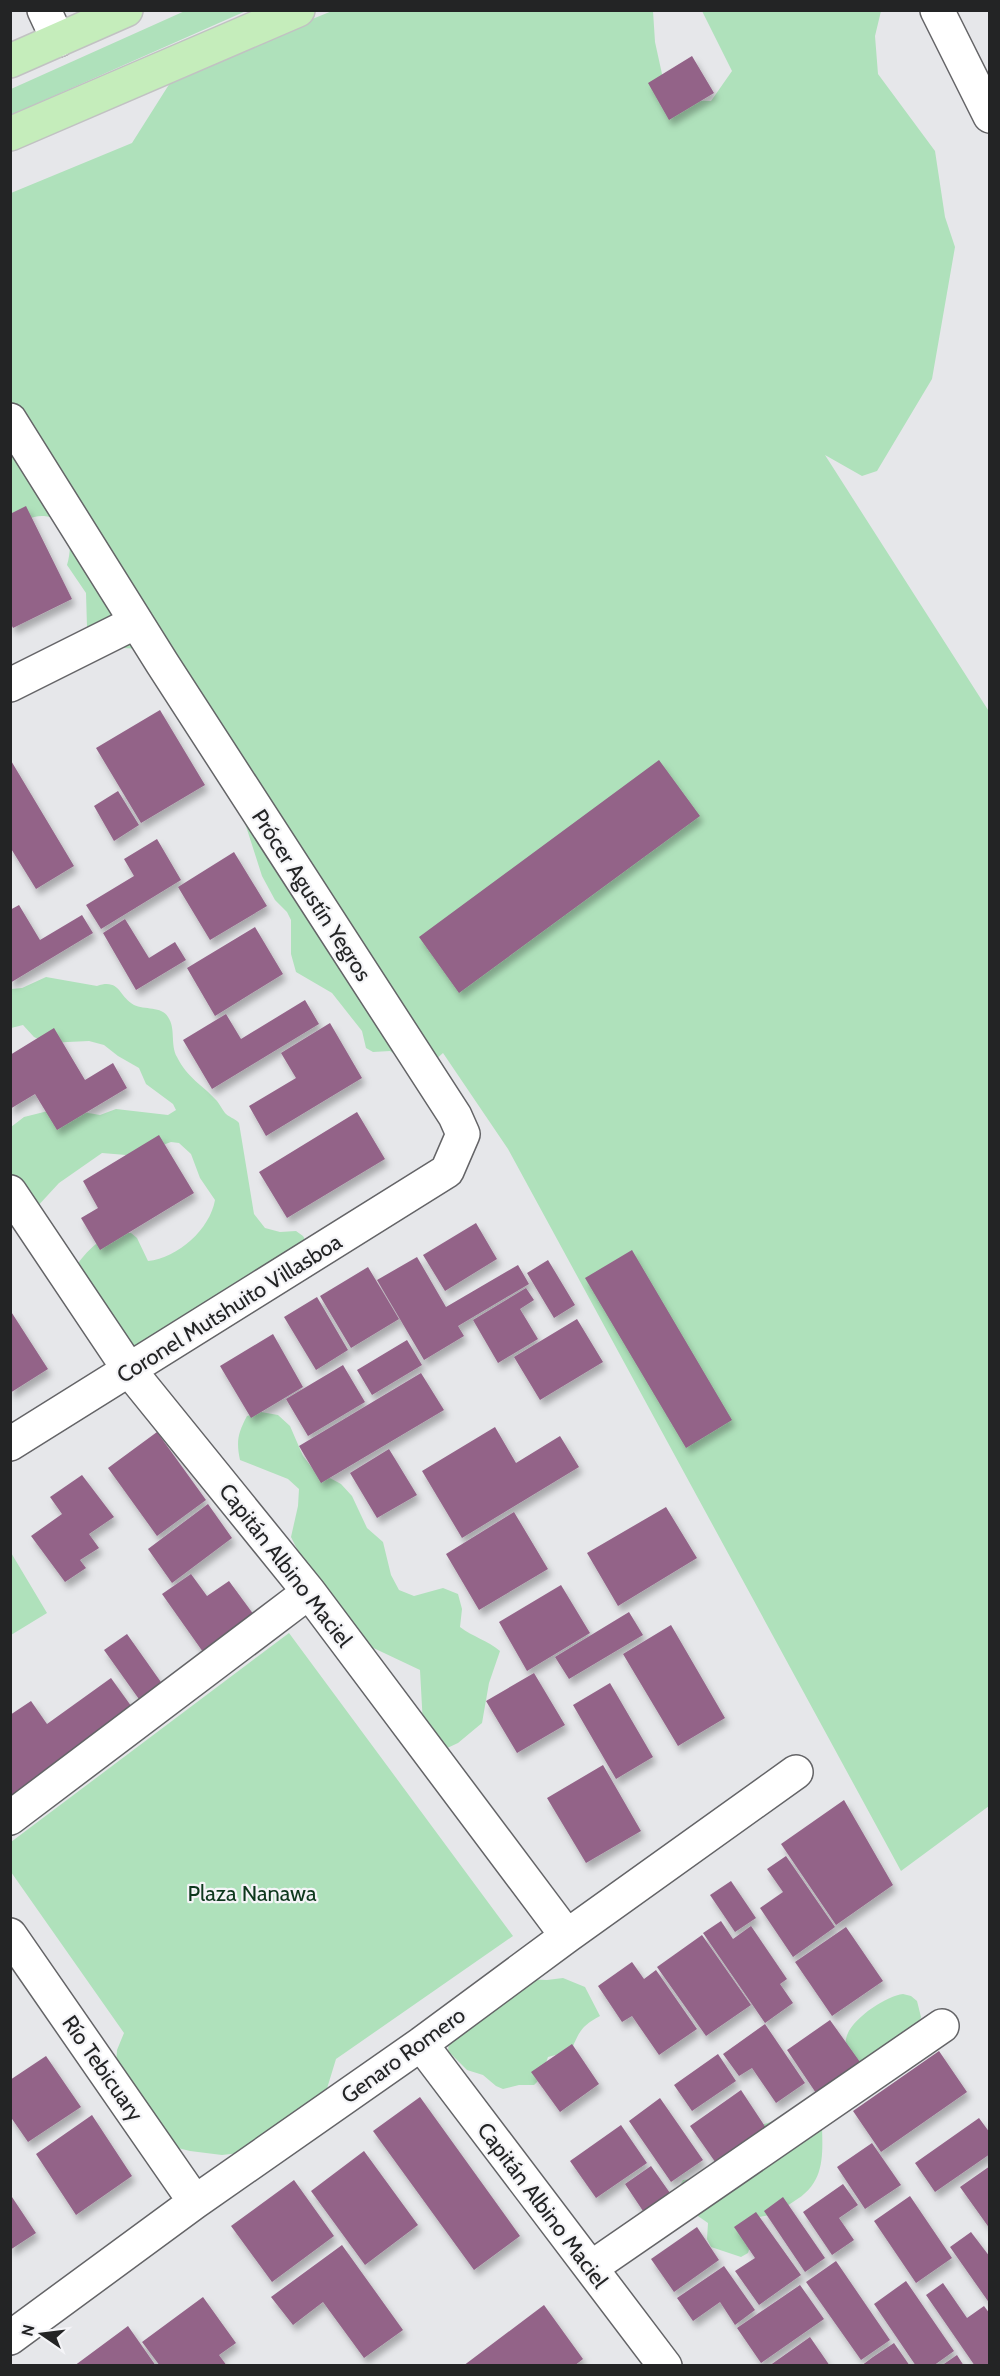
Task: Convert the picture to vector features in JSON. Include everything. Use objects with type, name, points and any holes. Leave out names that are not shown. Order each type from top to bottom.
[{"type":"main road","points":[[10,61],[126,10]]},
{"type":"main road","points":[[10,134],[298,10]]},
{"type":"street","points":[[44,10],[58,40]]},
{"type":"street","points":[[937,10],[990,116]]},
{"type":"street","name":"Prócer Agustín Yegros","points":[[10,420],[136,622],[455,1116],[463,1134],[447,1171]]},
{"type":"street","points":[[10,685],[136,622]]},
{"type":"street","name":"Coronel Mutshuito Villasboa","points":[[10,1444],[447,1171]]},
{"type":"street","name":"Capitán Albino Maciel","points":[[10,1192],[130,1371],[309,1592],[567,1936]]},
{"type":"street","points":[[10,1818],[309,1592]]},
{"type":"street","name":"Genaro Romero","points":[[10,2338],[195,2202],[421,2044],[796,1772]]},
{"type":"street","name":"Río Tebicuary","points":[[10,1935],[195,2202]]},
{"type":"street","points":[[592,2267],[942,2026]]},
{"type":"street","name":"Capitán Albino Maciel","points":[[421,2044],[665,2366]]},
{"type":"green space","points":[[187,10],[246,11],[11,115],[11,89]]},
{"type":"green space","points":[[332,11],[653,11],[655,42],[662,74],[679,100],[711,101],[732,71],[702,11],[881,11],[875,36],[878,74],[935,151],[945,217],[955,247],[932,379],[877,471],[862,476],[825,455],[990,713],[989,1806],[901,1871],[508,1149],[443,1053],[434,1061],[403,1060],[390,1051],[373,1052],[366,1048],[362,1031],[332,993],[296,972],[291,954],[291,920],[287,912],[275,900],[262,876],[244,820],[139,649],[108,647],[93,642],[87,627],[86,593],[67,565],[70,549],[65,528],[53,518],[44,516],[11,524],[11,193],[132,143],[175,75]]},
{"type":"green space","points":[[46,977],[97,986],[110,984],[134,1005],[162,1011],[165,1014],[172,1026],[175,1052],[181,1065],[217,1101],[226,1114],[239,1123],[254,1214],[265,1228],[280,1232],[296,1231],[307,1243],[130,1353],[71,1273],[96,1244],[120,1234],[131,1233],[137,1238],[148,1261],[170,1254],[181,1248],[200,1231],[212,1211],[215,1200],[200,1178],[191,1154],[179,1143],[171,1142],[141,1153],[126,1155],[102,1153],[59,1183],[35,1209],[11,1212],[11,1127],[24,1117],[65,1109],[100,1115],[116,1109],[168,1115],[176,1110],[173,1104],[146,1084],[139,1068],[104,1045],[89,1041],[47,1043],[34,1037],[23,1025],[11,1028],[11,989],[22,988]]},
{"type":"green space","points":[[261,1412],[278,1415],[290,1426],[303,1456],[313,1469],[341,1484],[352,1496],[367,1528],[383,1542],[391,1575],[399,1590],[414,1596],[443,1588],[458,1594],[462,1609],[460,1627],[500,1651],[489,1683],[482,1723],[458,1743],[443,1750],[423,1725],[420,1670],[365,1644],[298,1551],[291,1537],[298,1506],[299,1489],[288,1479],[240,1460],[238,1442],[242,1427],[247,1416]]},
{"type":"green space","points":[[10,1551],[47,1613],[11,1635],[10,1635]]},
{"type":"green space","name":"Plaza Nanawa","points":[[289,1633],[513,1936],[336,2059],[325,2095],[239,2153],[222,2155],[190,2151],[174,2147],[116,2066],[117,2050],[124,2033],[11,1872],[11,1842]]},
{"type":"green space","points":[[563,1978],[585,1987],[600,2016],[581,2030],[571,2051],[548,2057],[540,2079],[534,2085],[519,2085],[503,2089],[483,2075],[467,2070],[448,2051],[449,2042],[521,1979]]},
{"type":"green space","points":[[903,1994],[917,2001],[921,2017],[916,2032],[849,2082],[846,2039],[849,2032],[869,2010],[887,1999]]},
{"type":"green space","points":[[793,2115],[822,2127],[820,2170],[816,2179],[803,2195],[781,2210],[759,2217],[748,2253],[741,2257],[711,2247],[707,2239],[708,2223],[695,2214],[679,2187],[683,2180],[699,2178],[761,2125]]},
{"type":"building","points":[[692,56],[714,93],[669,120],[648,83]]},
{"type":"building","points":[[26,506],[72,599],[13,628],[10,622],[10,514]]},
{"type":"building","points":[[160,710],[205,785],[141,823],[96,748]]},
{"type":"building","points":[[10,759],[74,866],[36,889],[10,847]]},
{"type":"building","points":[[659,760],[700,816],[459,993],[419,937]]},
{"type":"building","points":[[118,791],[139,825],[114,841],[94,806]]},
{"type":"building","points":[[157,839],[181,880],[101,929],[86,905],[134,876],[124,859]]},
{"type":"building","points":[[234,852],[267,906],[210,940],[178,887]]},
{"type":"building","points":[[19,905],[40,940],[82,915],[93,933],[10,983],[10,910]]},
{"type":"building","points":[[125,919],[149,958],[175,942],[186,960],[136,990],[103,933]]},
{"type":"building","points":[[255,927],[283,974],[215,1016],[187,968]]},
{"type":"building","points":[[305,1000],[319,1024],[212,1089],[183,1040],[226,1014],[241,1039]]},
{"type":"building","points":[[330,1023],[362,1078],[266,1136],[249,1106],[296,1078],[281,1053]]},
{"type":"building","points":[[54,1028],[85,1080],[113,1063],[127,1088],[57,1130],[35,1094],[10,1109],[10,1055]]},
{"type":"building","points":[[357,1112],[385,1159],[287,1218],[259,1172]]},
{"type":"building","points":[[159,1135],[194,1193],[100,1250],[81,1218],[98,1208],[83,1181]]},
{"type":"building","points":[[476,1223],[497,1259],[445,1291],[423,1255]]},
{"type":"building","points":[[632,1250],[732,1420],[686,1448],[585,1278]]},
{"type":"building","points":[[417,1257],[446,1307],[518,1265],[529,1284],[458,1326],[464,1336],[424,1360],[377,1280]]},
{"type":"building","points":[[548,1260],[575,1305],[554,1318],[527,1273]]},
{"type":"building","points":[[368,1267],[399,1319],[351,1348],[320,1296]]},
{"type":"building","points":[[526,1288],[534,1300],[520,1309],[538,1339],[498,1363],[473,1320]]},
{"type":"building","points":[[317,1297],[348,1350],[316,1370],[284,1317]]},
{"type":"building","points":[[10,1310],[48,1369],[10,1393]]},
{"type":"building","points":[[577,1319],[603,1362],[540,1400],[514,1357]]},
{"type":"building","points":[[273,1334],[303,1387],[251,1418],[220,1366]]},
{"type":"building","points":[[407,1340],[422,1365],[372,1395],[357,1370]]},
{"type":"building","points":[[343,1365],[365,1402],[308,1436],[286,1399]]},
{"type":"building","points":[[421,1373],[444,1410],[321,1483],[299,1446]]},
{"type":"building","points":[[495,1427],[516,1463],[560,1436],[579,1467],[462,1538],[422,1471]]},
{"type":"building","points":[[157,1432],[206,1500],[157,1536],[108,1468]]},
{"type":"building","points":[[389,1449],[417,1495],[377,1518],[350,1473]]},
{"type":"building","points":[[82,1475],[114,1517],[89,1534],[99,1548],[80,1560],[86,1568],[65,1582],[31,1536],[62,1514],[50,1497]]},
{"type":"building","points":[[208,1504],[232,1538],[172,1583],[148,1549]]},
{"type":"building","points":[[666,1507],[697,1558],[618,1606],[587,1553]]},
{"type":"building","points":[[514,1512],[548,1569],[479,1610],[446,1554]]},
{"type":"building","points":[[191,1574],[207,1596],[229,1581],[254,1615],[203,1652],[162,1594]]},
{"type":"building","points":[[561,1585],[590,1633],[527,1671],[499,1622]]},
{"type":"building","points":[[629,1612],[643,1635],[569,1679],[555,1657]]},
{"type":"building","points":[[671,1625],[725,1718],[678,1746],[623,1654]]},
{"type":"building","points":[[127,1634],[163,1685],[141,1702],[104,1650]]},
{"type":"building","points":[[534,1673],[565,1725],[517,1753],[486,1701]]},
{"type":"building","points":[[111,1678],[134,1710],[10,1800],[10,1715],[31,1701],[47,1724]]},
{"type":"building","points":[[610,1683],[653,1757],[616,1779],[573,1705]]},
{"type":"building","points":[[603,1765],[641,1831],[586,1863],[547,1798]]},
{"type":"building","points":[[844,1800],[893,1885],[836,1925],[781,1844]]},
{"type":"building","points":[[786,1856],[835,1927],[793,1957],[760,1908],[783,1892],[767,1869]]},
{"type":"building","points":[[731,1881],[756,1918],[735,1932],[710,1895]]},
{"type":"building","points":[[721,1921],[733,1939],[751,1926],[787,1979],[780,1984],[793,2003],[765,2023],[703,1933]]},
{"type":"building","points":[[846,1927],[883,1981],[832,2016],[795,1962]]},
{"type":"building","points":[[702,1935],[751,2005],[706,2036],[657,1967]]},
{"type":"building","points":[[632,1962],[644,1979],[656,1970],[697,2029],[659,2055],[632,2016],[622,2022],[598,1986]]},
{"type":"building","points":[[830,2020],[860,2062],[816,2093],[787,2050]]},
{"type":"building","points":[[765,2024],[805,2083],[776,2103],[752,2068],[739,2076],[723,2054]]},
{"type":"building","points":[[572,2044],[599,2084],[560,2112],[531,2072]]},
{"type":"building","points":[[939,2051],[967,2092],[881,2152],[853,2111]]},
{"type":"building","points":[[718,2054],[736,2081],[692,2111],[674,2085]]},
{"type":"building","points":[[46,2056],[81,2107],[28,2142],[10,2116],[10,2080]]},
{"type":"building","points":[[741,2090],[768,2131],[718,2166],[690,2126]]},
{"type":"building","points":[[420,2097],[520,2236],[474,2270],[373,2131]]},
{"type":"building","points":[[660,2098],[703,2160],[671,2182],[629,2121]]},
{"type":"building","points":[[92,2115],[132,2176],[76,2215],[36,2154]]},
{"type":"building","points":[[979,2118],[990,2133],[990,2154],[935,2192],[915,2163]]},
{"type":"building","points":[[621,2125],[647,2163],[596,2198],[570,2161]]},
{"type":"building","points":[[872,2143],[901,2185],[865,2209],[837,2167]]},
{"type":"building","points":[[364,2151],[418,2225],[365,2265],[311,2191]]},
{"type":"building","points":[[651,2166],[670,2193],[643,2211],[625,2184]]},
{"type":"building","points":[[990,2166],[990,2229],[960,2187]]},
{"type":"building","points":[[294,2180],[334,2236],[272,2282],[231,2226]]},
{"type":"building","points":[[843,2184],[858,2205],[839,2218],[854,2240],[832,2255],[803,2212]]},
{"type":"building","points":[[10,2194],[36,2233],[10,2250]]},
{"type":"building","points":[[910,2196],[952,2258],[916,2283],[874,2221]]},
{"type":"building","points":[[783,2197],[825,2258],[805,2272],[764,2211]]},
{"type":"building","points":[[756,2212],[801,2275],[759,2305],[735,2271],[755,2258],[734,2227]]},
{"type":"building","points":[[697,2227],[719,2260],[674,2292],[651,2259]]},
{"type":"building","points":[[971,2232],[990,2257],[990,2304],[950,2247]]},
{"type":"building","points":[[342,2245],[403,2330],[364,2358],[323,2302],[293,2325],[271,2297]]},
{"type":"building","points":[[836,2261],[890,2340],[861,2360],[806,2282]]},
{"type":"building","points":[[724,2266],[755,2310],[735,2325],[720,2302],[693,2321],[677,2298]]},
{"type":"building","points":[[906,2281],[954,2351],[933,2366],[916,2366],[874,2304]]},
{"type":"building","points":[[943,2283],[967,2318],[984,2306],[990,2314],[990,2366],[975,2366],[926,2295]]},
{"type":"building","points":[[800,2285],[824,2319],[761,2363],[737,2328]]},
{"type":"building","points":[[203,2297],[236,2343],[219,2355],[227,2366],[160,2366],[142,2342]]},
{"type":"building","points":[[544,2305],[583,2359],[574,2366],[463,2366]]},
{"type":"building","points":[[128,2326],[156,2366],[74,2366]]},
{"type":"building","points":[[810,2337],[830,2366],[769,2366]]},
{"type":"building","points":[[894,2343],[910,2366],[861,2366],[873,2357]]},
{"type":"building","points":[[957,2355],[964,2366],[941,2366]]}]
